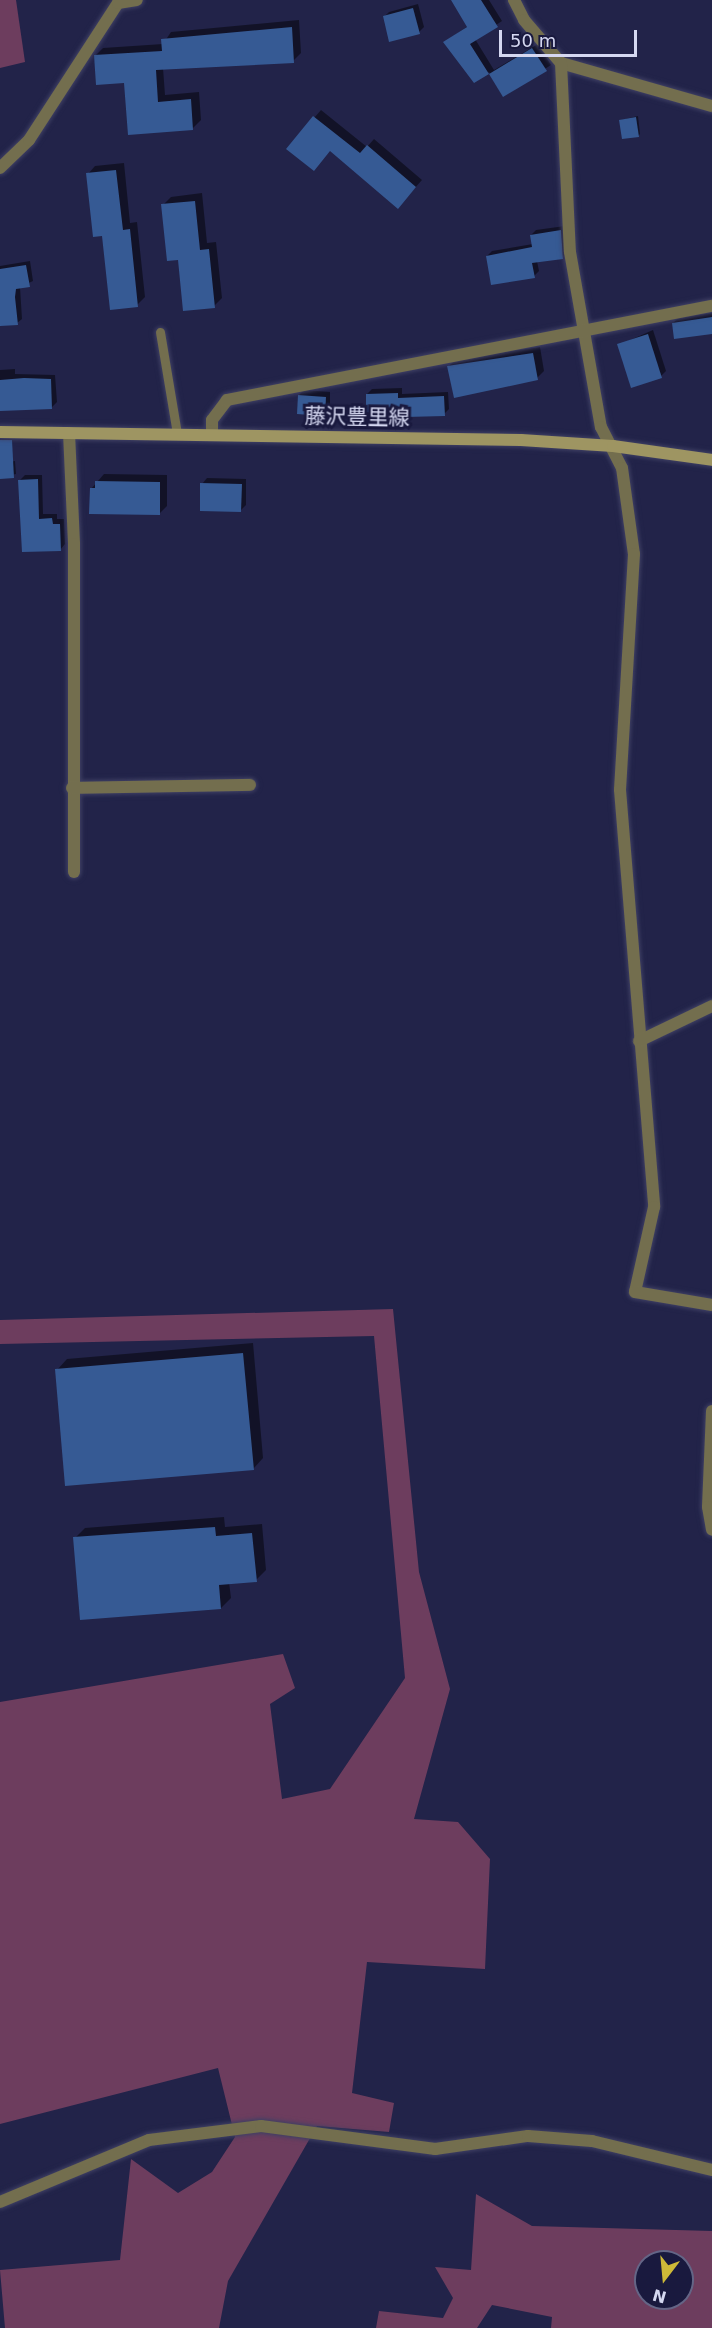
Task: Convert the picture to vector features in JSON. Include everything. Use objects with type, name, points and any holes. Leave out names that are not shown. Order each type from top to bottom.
[{"type":"main road","name":"藤沢豊里線","points":[[0,432],[464,438],[613,446],[712,460]]},
{"type":"street","points":[[0,168],[28,140],[118,3],[137,0]]},
{"type":"street","points":[[514,0],[524,20],[561,63],[712,106]]},
{"type":"street","points":[[561,63],[570,252],[601,428],[613,446],[622,468],[634,554],[620,790],[654,1207],[634,1292],[712,1305]]},
{"type":"street","points":[[212,435],[212,420],[227,400],[712,306]]},
{"type":"street","points":[[69,432],[74,544],[72,788],[74,872]]},
{"type":"street","points":[[72,788],[250,785]]},
{"type":"street","points":[[639,1041],[712,1006]]},
{"type":"street","points":[[712,1411],[708,1507],[712,1530]]},
{"type":"street","points":[[0,2202],[149,2140],[261,2126],[435,2149],[528,2136],[592,2141],[712,2170]]},
{"type":"lane","points":[[160,332],[177,434]]},
{"type":"shaded area","points":[[0,0],[16,0],[25,62],[0,68]]},
{"type":"shaded area","points":[[393,1309],[419,1572],[450,1689],[414,1819],[458,1822],[490,1859],[485,1969],[367,1962],[352,2093],[394,2103],[389,2132],[317,2126],[228,2281],[219,2328],[5,2328],[0,2270],[120,2260],[131,2159],[178,2193],[212,2172],[235,2137],[218,2068],[0,2124],[0,1702],[283,1654],[295,1688],[270,1704],[282,1799],[330,1789],[405,1678],[374,1336],[0,1344],[0,1320]]},
{"type":"shaded area","points":[[476,2194],[532,2226],[712,2231],[712,2328],[551,2328],[552,2317],[492,2305],[477,2328],[376,2328],[379,2311],[443,2318],[453,2298],[435,2267],[471,2270]]},
{"type":"building","points":[[451,0],[481,0],[498,27],[470,44],[489,74],[474,83],[443,42],[467,27]]},
{"type":"building","points":[[413,8],[420,34],[389,42],[383,16]]},
{"type":"building","points":[[292,27],[294,63],[156,70],[158,102],[191,99],[193,130],[128,135],[124,83],[96,85],[94,55],[162,51],[161,39]]},
{"type":"building","points":[[532,48],[547,71],[503,97],[489,74]]},
{"type":"building","points":[[313,116],[360,153],[367,145],[416,187],[398,209],[330,151],[314,171],[286,149]]},
{"type":"building","points":[[636,117],[639,137],[622,139],[619,120]]},
{"type":"building","points":[[116,170],[123,230],[130,229],[138,307],[110,310],[102,236],[93,237],[86,173]]},
{"type":"building","points":[[195,201],[200,250],[209,249],[215,308],[183,311],[178,260],[167,261],[161,204]]},
{"type":"building","points":[[561,230],[563,259],[532,263],[535,278],[491,285],[486,256],[532,247],[530,235]]},
{"type":"building","points":[[26,265],[30,287],[16,289],[18,325],[0,326],[0,269]]},
{"type":"building","points":[[712,317],[712,334],[674,339],[672,323]]},
{"type":"building","points":[[648,334],[662,378],[631,388],[617,344]]},
{"type":"building","points":[[533,353],[538,380],[454,398],[447,366]]},
{"type":"building","points":[[51,379],[52,409],[0,411],[0,380]]},
{"type":"building","points":[[398,393],[398,398],[444,396],[445,416],[366,418],[366,394]]},
{"type":"building","points":[[298,395],[326,397],[325,416],[297,414]]},
{"type":"building","points":[[0,440],[12,440],[14,478],[0,479]]},
{"type":"building","points":[[38,479],[39,519],[52,518],[53,524],[60,524],[61,551],[22,552],[18,480]]},
{"type":"building","points":[[95,481],[160,482],[160,515],[89,514],[90,488],[95,488]]},
{"type":"building","points":[[200,483],[242,484],[241,512],[200,511]]},
{"type":"building","points":[[243,1353],[254,1470],[65,1486],[55,1369]]},
{"type":"building","points":[[215,1527],[216,1536],[252,1533],[257,1582],[219,1585],[221,1609],[80,1620],[73,1537]]}]
